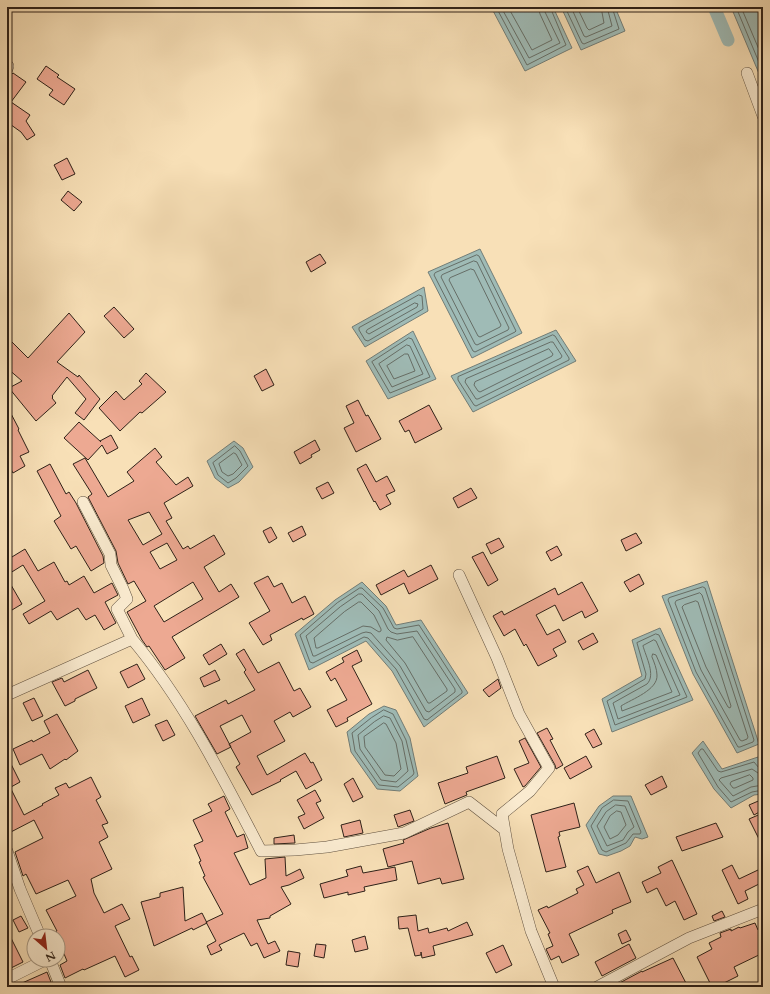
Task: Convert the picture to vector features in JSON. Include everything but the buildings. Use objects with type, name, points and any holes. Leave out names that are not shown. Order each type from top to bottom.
[{"type":"street","points":[[747,72],[763,116]]},
{"type":"street","points":[[83,502],[110,554],[111,565],[127,599],[117,609],[132,639],[152,663],[204,743],[261,851],[327,847],[404,833],[469,802],[505,830]]},
{"type":"street","points":[[459,575],[497,658],[519,714],[549,768],[530,791],[502,814],[508,849],[532,931],[554,987]]},
{"type":"street","points":[[7,695],[132,639]]},
{"type":"street","points":[[7,851],[20,889],[37,928]]},
{"type":"street","points":[[597,987],[689,938],[763,909]]},
{"type":"street","points":[[7,979],[29,968]]},
{"type":"street","points":[[53,968],[61,987]]},
{"type":"water","points":[[491,7],[553,7],[572,48],[525,71]]},
{"type":"water","points":[[561,7],[615,7],[625,31],[581,50]]},
{"type":"water","points":[[731,7],[763,7],[763,83]]},
{"type":"water","points":[[480,249],[522,333],[472,358],[428,272]]},
{"type":"water","points":[[424,287],[428,311],[365,347],[352,327]]},
{"type":"water","points":[[556,330],[576,361],[473,412],[451,376]]},
{"type":"water","points":[[413,331],[436,379],[388,399],[366,361]]},
{"type":"water","points":[[234,441],[243,448],[253,467],[239,482],[228,488],[215,478],[207,461]]},
{"type":"water","points":[[707,581],[759,744],[737,753],[693,674],[662,596]]},
{"type":"water","points":[[362,582],[386,606],[396,625],[421,620],[468,693],[424,727],[392,671],[366,641],[309,670],[295,634],[335,600]]},
{"type":"water","points":[[660,628],[693,700],[612,732],[602,699],[642,676],[632,640]]},
{"type":"water","points":[[384,706],[396,710],[410,738],[418,776],[400,791],[377,789],[351,752],[347,732],[369,714]]},
{"type":"water","points":[[703,741],[722,769],[758,757],[763,769],[763,794],[754,795],[731,808],[714,789],[692,753]]},
{"type":"water","points":[[613,796],[631,796],[648,837],[642,839],[635,837],[630,846],[607,856],[599,854],[586,825],[599,806]]},
{"type":"waterway","points":[[714,7],[728,40]]}]
